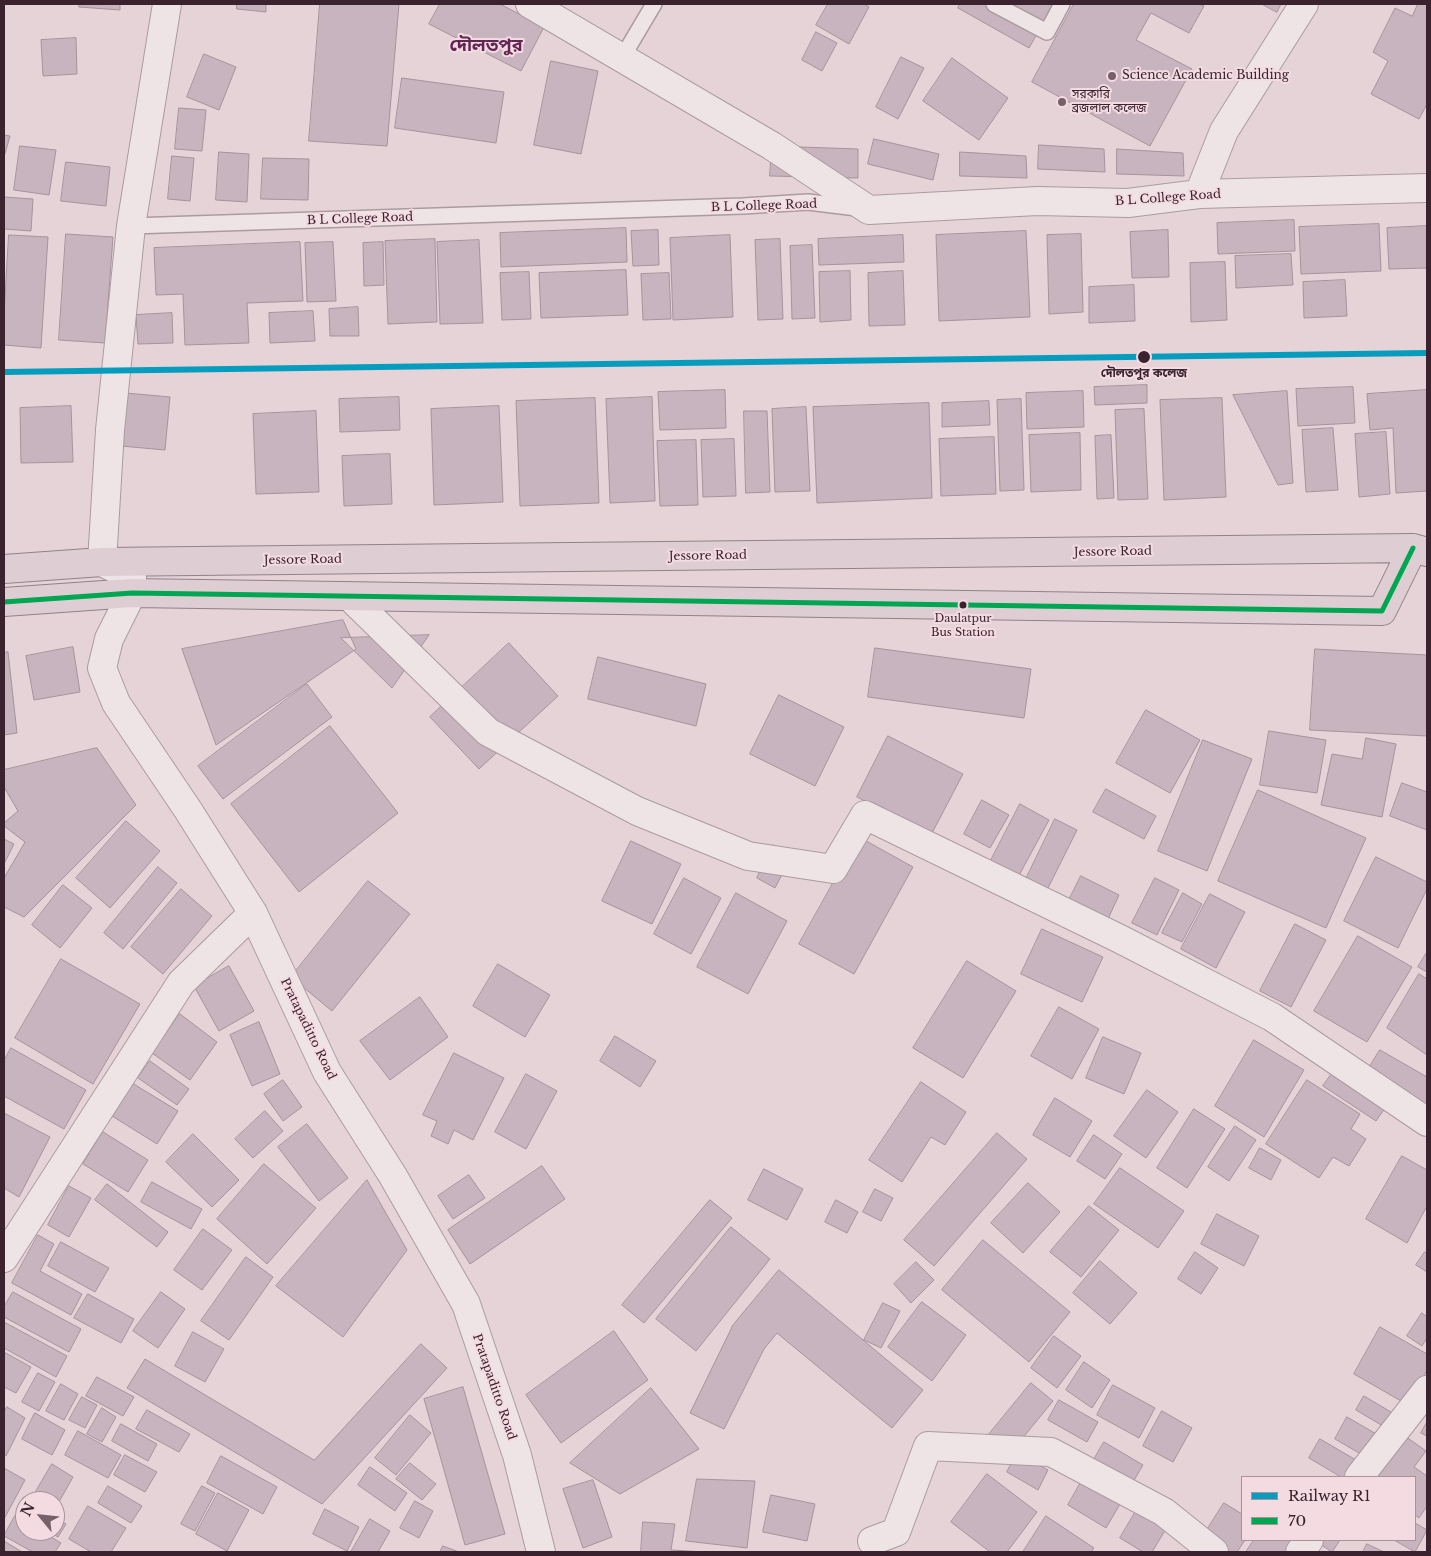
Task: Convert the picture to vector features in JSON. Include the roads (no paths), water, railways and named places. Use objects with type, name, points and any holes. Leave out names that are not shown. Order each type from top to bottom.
[{"type":"highway","name":"Jessore Road","points":[[4,569],[102,562],[1420,550]]},
{"type":"highway","name":"Jessore Road","points":[[4,602],[132,593],[1382,611],[1420,550]]},
{"type":"street","points":[[132,593],[132,577],[102,562],[110,430],[131,226],[167,4]]},
{"type":"street","points":[[530,4],[772,146],[869,210]]},
{"type":"street","points":[[1199,194],[1224,131],[1304,4]]},
{"type":"street","name":"B L College Road","points":[[869,210],[1037,201],[1128,202],[1199,194],[1427,188]]},
{"type":"street","name":"Pratapaditto Road","points":[[132,593],[109,639],[102,668],[116,703],[188,810],[253,913],[327,1072],[393,1176],[466,1304],[517,1456],[541,1552]]},
{"type":"street","points":[[350,596],[488,732],[637,811],[748,856],[833,869],[865,814],[1118,938],[1272,1017],[1427,1122]]},
{"type":"street","points":[[4,1258],[181,983],[253,913]]},
{"type":"street","points":[[1360,1476],[1427,1390]]},
{"type":"street","points":[[872,1540],[896,1532],[928,1446],[1051,1452],[1164,1512],[1214,1552]]},
{"type":"street","points":[[1300,1552],[1308,1541]]},
{"type":"lane","points":[[622,58],[654,4]]},
{"type":"lane","points":[[994,4],[1047,32],[1062,4]]},
{"type":"lane","name":"B L College Road","points":[[131,226],[743,206],[808,202],[869,210]]},
{"type":"rail line","name":"R1","points":[[4,372],[1427,353]]},
{"type":"place","name":"Science Academic Building","points":[[1112,76]]},
{"type":"place","name":"সরকারি ব্রজলাল কলেজ","points":[[1062,102]]},
{"type":"place","name":"দৌলতপুর কলেজ","points":[[1144,357]]},
{"type":"place","name":"Daulatpur Bus Station","points":[[963,605]]},
{"type":"district","name":"দৌলতপুর","points":[[486,46]]}]
